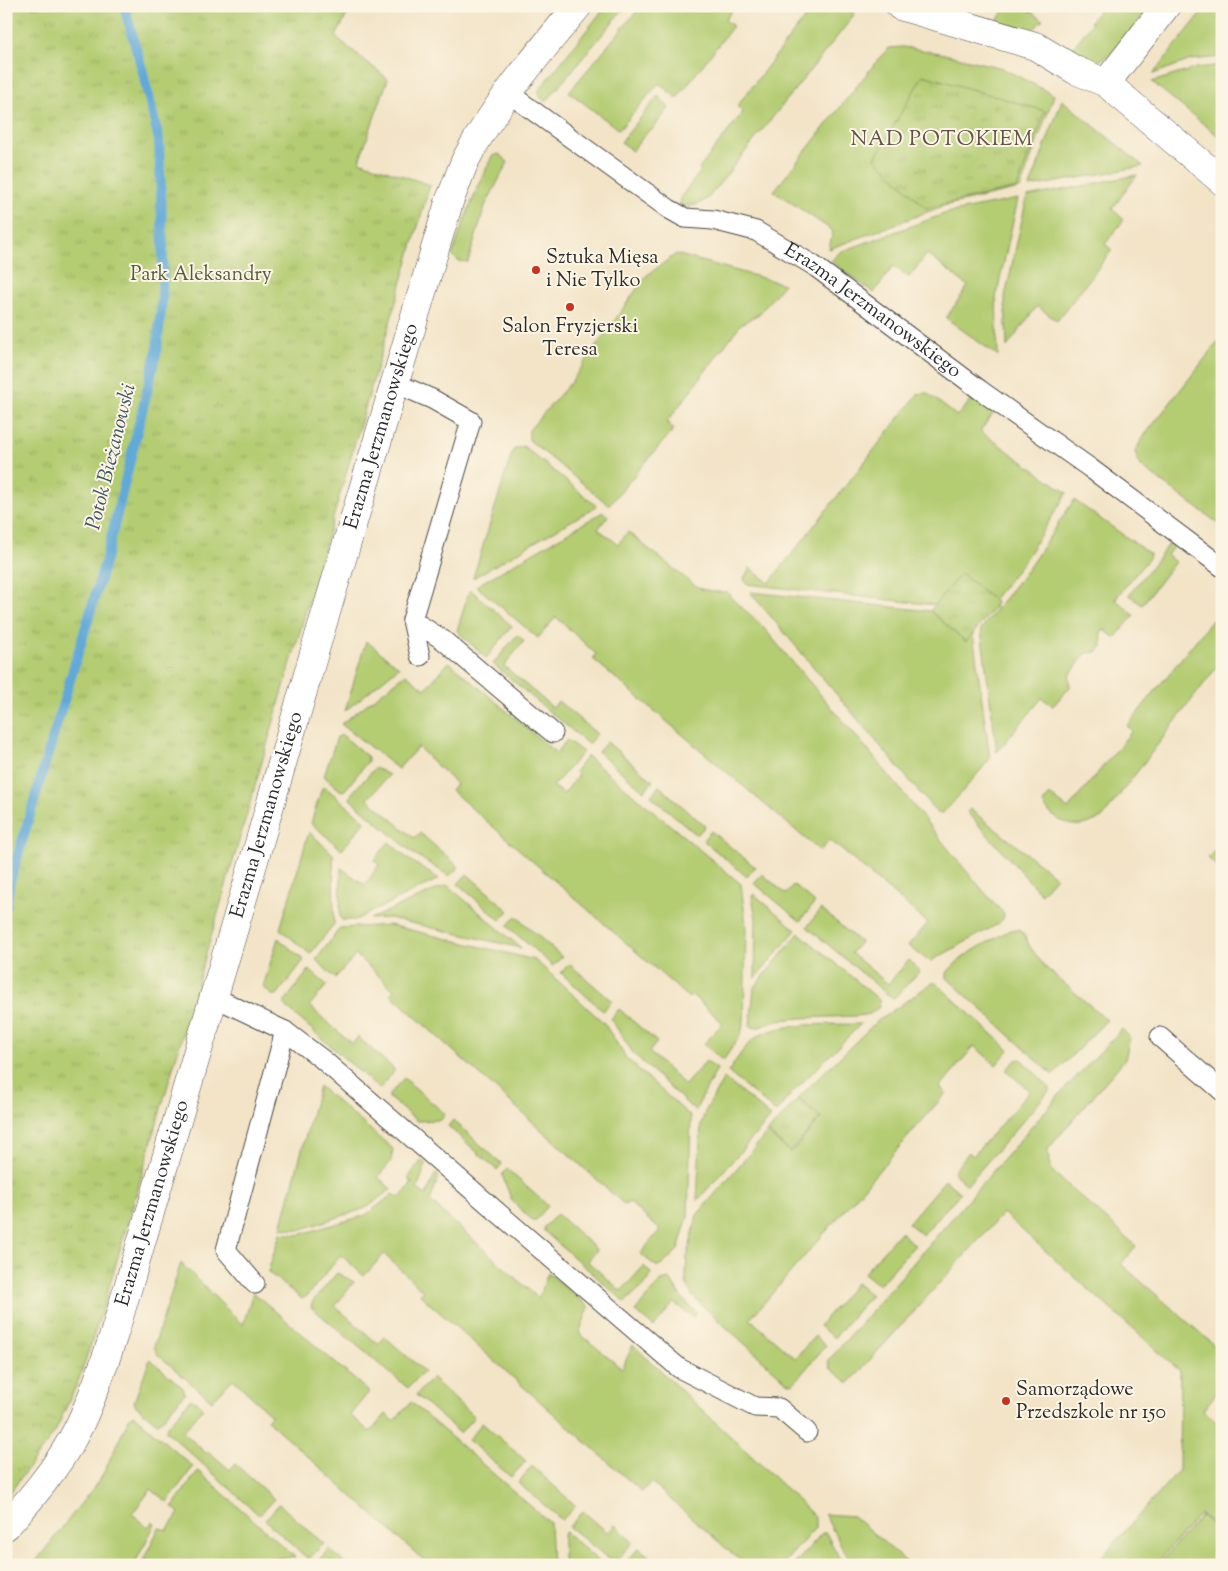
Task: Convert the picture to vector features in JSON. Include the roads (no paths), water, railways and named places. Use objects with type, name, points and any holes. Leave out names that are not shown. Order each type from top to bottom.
[{"type":"street","name":"Erazma Jerzmanowskiego","points":[[6,1526],[27,1503],[59,1461],[80,1425],[100,1376],[450,199],[465,161],[508,92],[578,6]]},
{"type":"street","points":[[900,6],[1035,46],[1075,70],[1106,84],[1222,182]]},
{"type":"street","points":[[1106,84],[1166,6]]},
{"type":"lane","name":"Erazma Jerzmanowskiego","points":[[508,92],[669,209],[685,218],[713,220],[756,231],[813,265],[1222,567]]},
{"type":"lane","points":[[395,383],[432,399],[471,421],[412,620],[420,656]]},
{"type":"lane","points":[[412,620],[444,640],[553,733]]},
{"type":"lane","points":[[214,997],[285,1031],[322,1059],[679,1368],[755,1407],[779,1408],[807,1432]]},
{"type":"lane","points":[[255,1284],[226,1250],[285,1031]]},
{"type":"lane","points":[[1160,1038],[1222,1091]]},
{"type":"waterway","name":"Potok Bieżanowski","points":[[6,907],[9,885],[106,559],[157,350],[162,300],[163,247],[159,140],[124,6]]},
{"type":"place","name":"Sztuka Mięsa i Nie Tylko","points":[[536,270]]},
{"type":"place","name":"Salon Fryzjerski Teresa","points":[[570,307]]},
{"type":"place","name":"Samorządowe Przedszkole nr 150","points":[[1006,1401]]},
{"type":"district","name":"NAD POTOKIEM","points":[[942,140]]},
{"type":"park label","name":"Park Aleksandry","points":[[201,275]]}]
